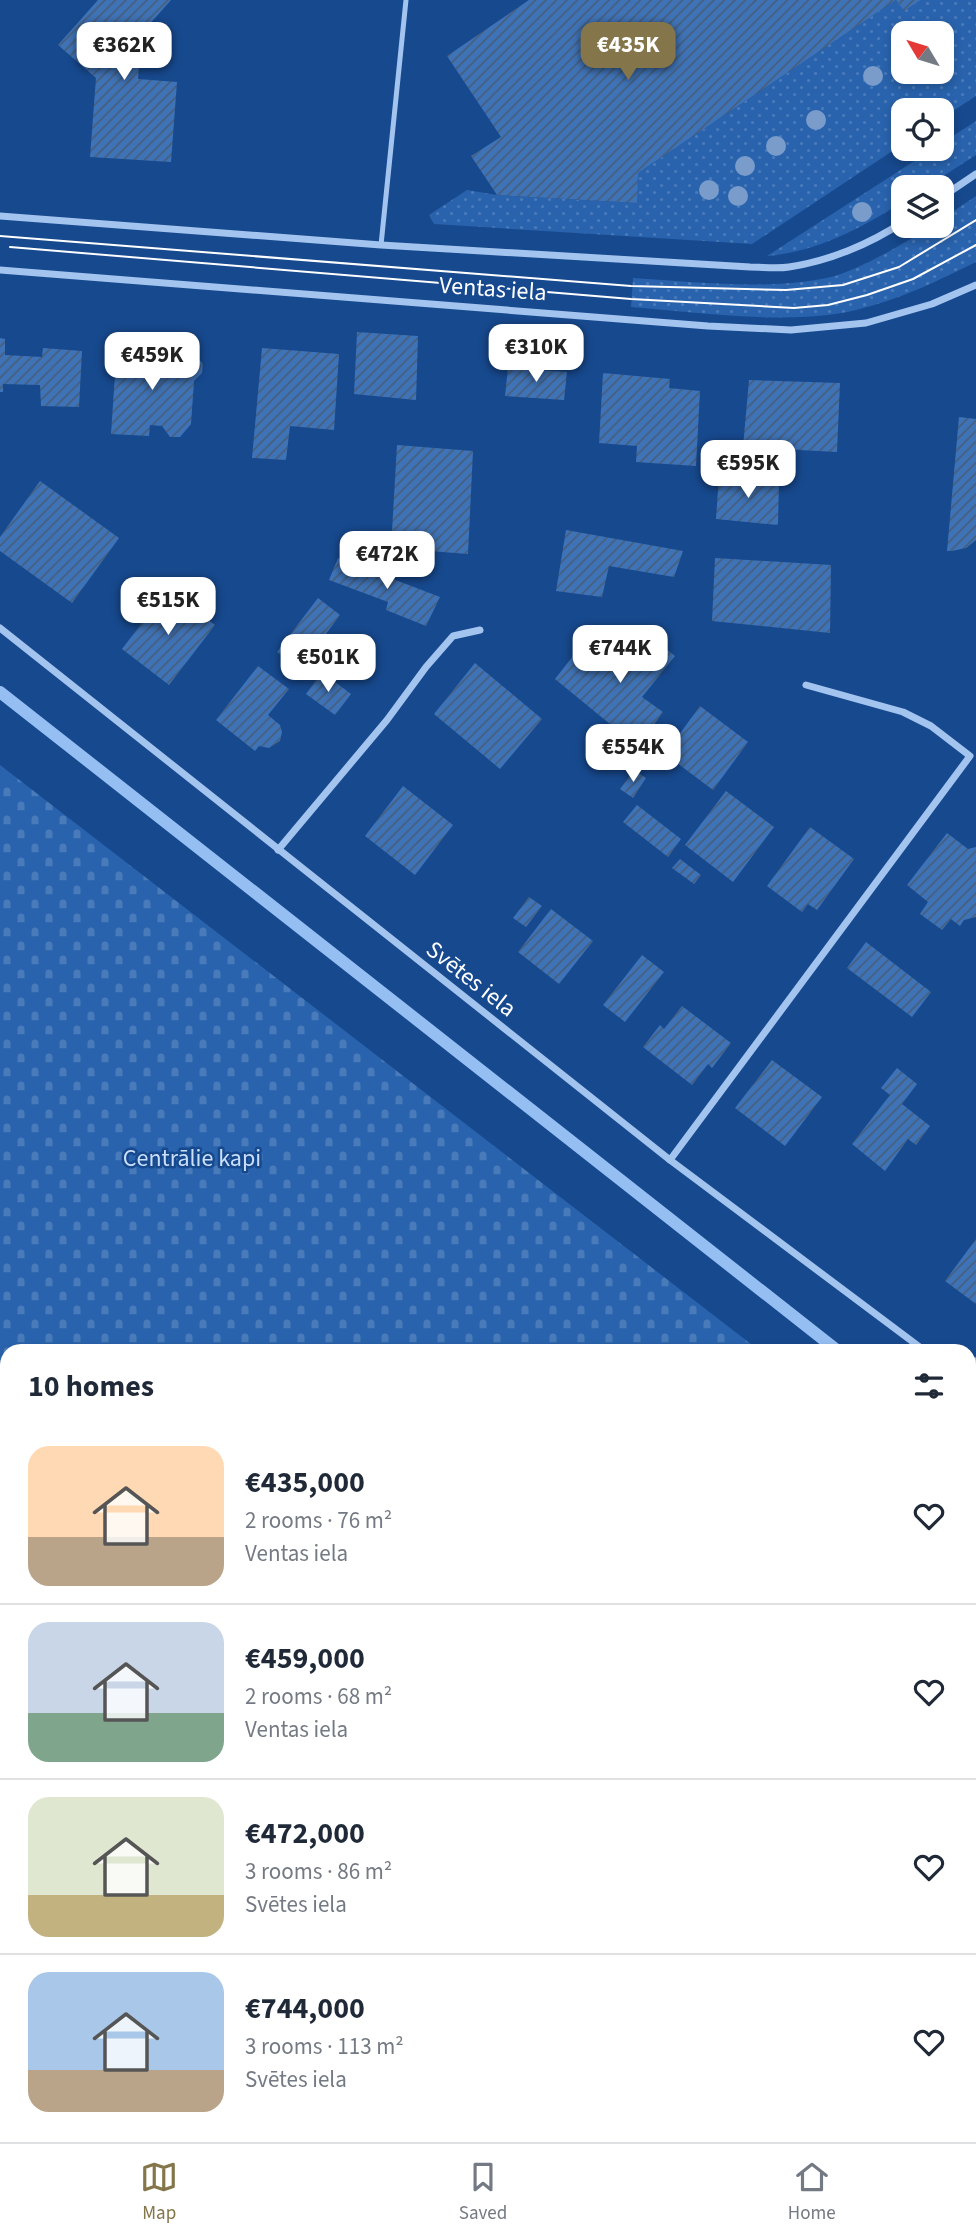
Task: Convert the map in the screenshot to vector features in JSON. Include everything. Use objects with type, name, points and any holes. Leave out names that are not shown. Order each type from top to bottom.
[{"type":"street","points":[[954,189],[976,174]]},
{"type":"street","name":"Ventas iela","points":[[0,216],[381,245],[736,267],[787,267],[850,250],[891,228]]},
{"type":"street","name":"Ventas iela","points":[[0,270],[708,326],[791,330],[866,323],[932,304],[976,285]]},
{"type":"street","name":"Svētes iela","points":[[0,628],[670,1160],[916,1344]]},
{"type":"street","points":[[278,850],[453,636],[480,630]]},
{"type":"street","points":[[670,1160],[970,756],[931,726],[903,712],[806,685]]},
{"type":"lane","points":[[381,245],[406,0]]},
{"type":"green space","points":[[896,0],[904,11],[921,0],[976,0],[976,96],[954,110],[954,98],[891,98],[891,152],[752,244],[434,224],[429,215],[467,190],[497,195],[636,203],[638,173]]},
{"type":"green space","points":[[976,121],[976,155],[945,175],[893,175],[914,161],[954,161],[954,135]]},
{"type":"green space","points":[[891,176],[891,209],[821,244],[767,256]]},
{"type":"green space","points":[[976,196],[976,262],[887,301],[830,315],[803,317],[744,316],[631,307],[633,278],[757,285],[831,277],[883,255],[912,238],[954,238],[954,211]]},
{"type":"green space","name":"Centrālie kapi","points":[[0,765],[751,1344],[0,1344]]},
{"type":"building","points":[[98,0],[171,0],[131,45],[140,54],[138,79],[177,82],[171,162],[90,157],[96,78],[58,45]]},
{"type":"building","points":[[529,0],[896,0],[638,173],[637,203],[497,195],[471,156],[501,137],[447,56]]},
{"type":"building","points":[[896,0],[921,0],[904,11]]},
{"type":"building","points":[[357,332],[418,336],[416,400],[354,394]]},
{"type":"building","points":[[0,338],[5,339],[5,355],[42,357],[43,348],[82,351],[79,407],[41,406],[40,385],[3,384],[3,392],[0,392]]},
{"type":"building","points":[[117,344],[158,346],[157,363],[178,364],[188,355],[196,356],[203,364],[202,373],[194,381],[191,424],[180,437],[170,437],[162,426],[150,425],[149,436],[111,434]]},
{"type":"building","points":[[262,348],[339,354],[334,430],[290,426],[286,460],[252,458]]},
{"type":"building","points":[[508,368],[567,372],[564,400],[505,396]]},
{"type":"building","points":[[603,373],[670,379],[669,388],[700,391],[696,466],[636,462],[637,446],[599,443]]},
{"type":"building","points":[[749,380],[840,383],[837,452],[743,447]]},
{"type":"building","points":[[959,417],[976,419],[976,540],[966,548],[947,551]]},
{"type":"building","points":[[397,445],[473,451],[468,554],[391,548]]},
{"type":"building","points":[[719,475],[779,481],[778,525],[716,519]]},
{"type":"building","points":[[40,481],[119,538],[72,603],[0,551],[0,537]]},
{"type":"building","points":[[566,530],[683,551],[674,577],[609,566],[602,597],[556,591]]},
{"type":"building","points":[[338,558],[440,597],[426,626],[386,610],[388,602],[329,580]]},
{"type":"building","points":[[715,558],[831,565],[830,633],[712,621]]},
{"type":"building","points":[[168,589],[215,625],[169,685],[122,649]]},
{"type":"building","points":[[318,598],[340,615],[300,669],[277,652]]},
{"type":"building","points":[[641,629],[675,656],[642,697],[663,712],[638,747],[555,679],[580,647],[609,669]]},
{"type":"building","points":[[475,663],[542,719],[500,769],[434,714]]},
{"type":"building","points":[[258,666],[289,689],[268,715],[280,725],[280,741],[269,748],[259,746],[255,751],[216,720]]},
{"type":"building","points":[[322,672],[351,694],[335,715],[306,694]]},
{"type":"building","points":[[700,706],[748,742],[713,790],[665,754]]},
{"type":"building","points":[[634,770],[646,778],[633,798],[620,789]]},
{"type":"building","points":[[403,786],[453,825],[415,875],[365,836]]},
{"type":"building","points":[[726,791],[774,827],[733,882],[685,845]]},
{"type":"building","points":[[637,805],[681,839],[668,857],[623,822]]},
{"type":"building","points":[[810,827],[854,859],[817,910],[808,904],[802,912],[767,886]]},
{"type":"building","points":[[947,833],[968,849],[976,847],[976,917],[964,920],[960,926],[951,919],[942,930],[920,914],[928,902],[907,885]]},
{"type":"building","points":[[680,859],[701,875],[694,884],[672,868]]},
{"type":"building","points":[[529,897],[542,906],[526,927],[513,918]]},
{"type":"building","points":[[551,909],[593,941],[559,984],[518,952]]},
{"type":"building","points":[[866,942],[931,992],[912,1017],[847,968]]},
{"type":"building","points":[[642,955],[664,972],[625,1022],[603,1005]]},
{"type":"building","points":[[682,1006],[731,1043],[712,1068],[708,1064],[692,1085],[643,1047],[660,1025],[664,1029]]},
{"type":"building","points":[[772,1060],[822,1097],[785,1146],[735,1108]]},
{"type":"building","points":[[897,1068],[917,1084],[902,1104],[930,1126],[916,1145],[908,1139],[885,1171],[852,1144],[890,1095],[881,1088]]},
{"type":"building","points":[[976,1239],[976,1304],[945,1281]]},
{"type":"waterway","points":[[0,692],[829,1344]]},
{"type":"tram line","points":[[0,236],[631,286],[786,290],[843,285],[899,267],[976,220]]},
{"type":"tram line","points":[[10,247],[631,299],[794,308],[828,305],[867,295],[913,279],[976,245]]}]
